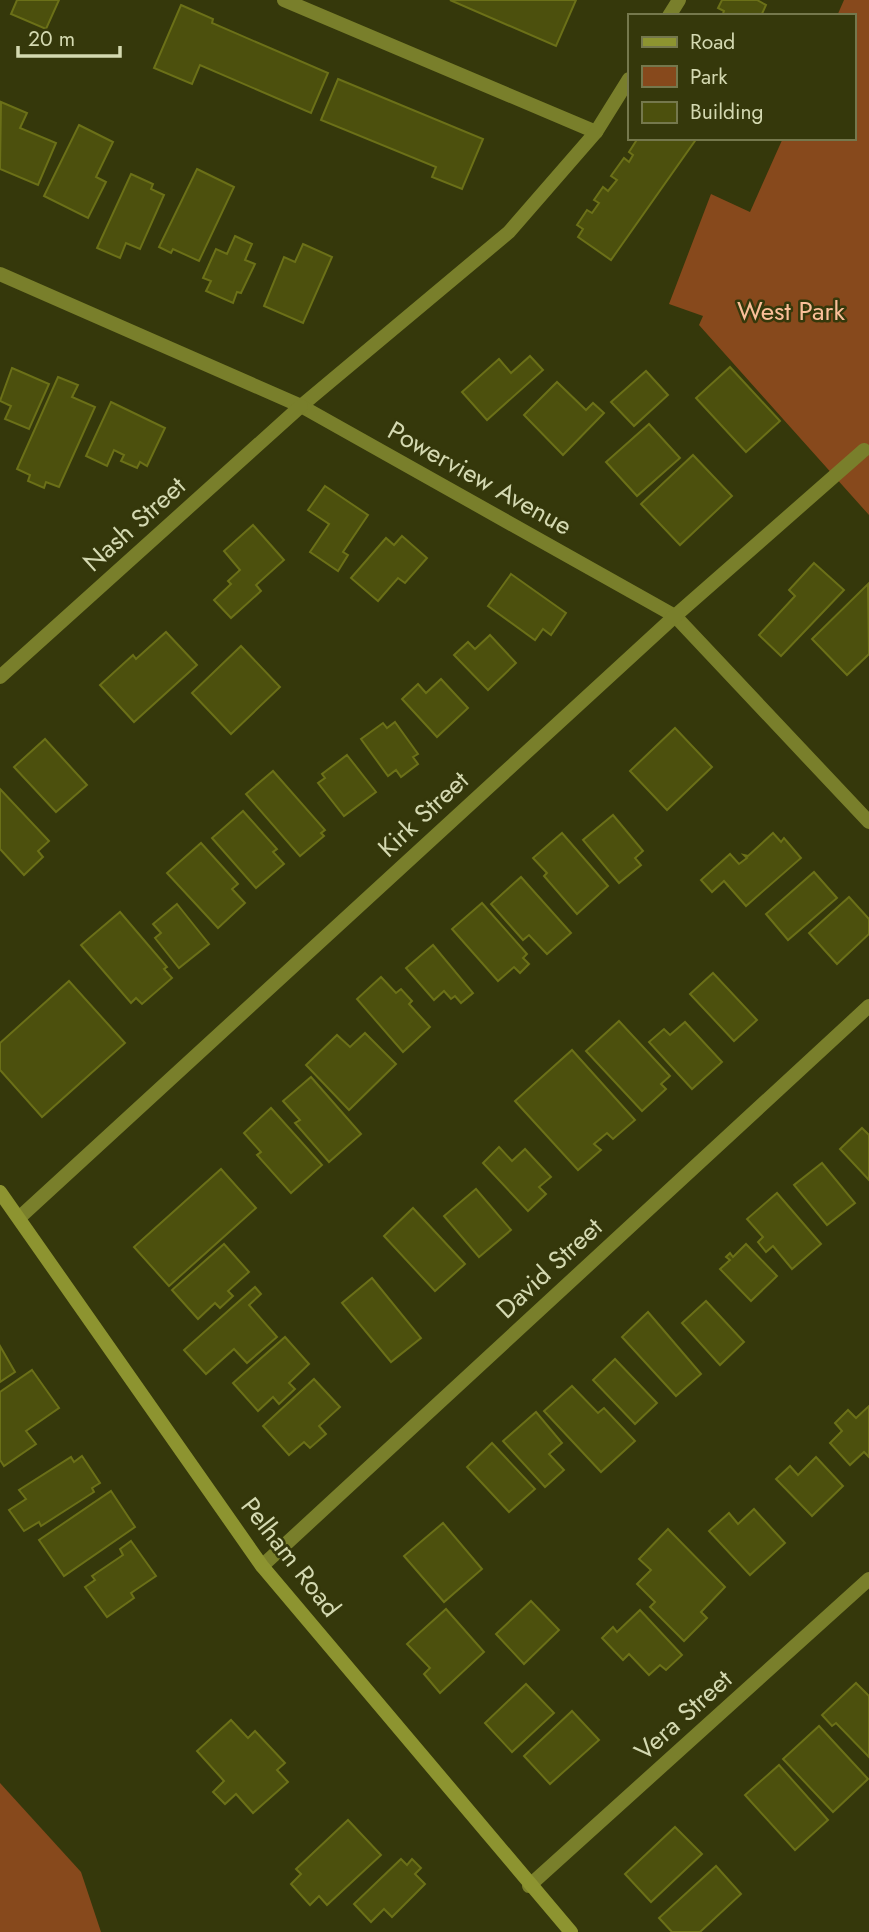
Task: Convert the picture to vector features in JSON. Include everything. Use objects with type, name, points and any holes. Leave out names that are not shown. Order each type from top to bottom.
[{"type":"main road","name":"Pelham Road","points":[[0,1192],[262,1566],[529,1886],[571,1932]]},
{"type":"street","points":[[284,0],[596,132]]},
{"type":"street","name":"Nash Street","points":[[0,677],[301,406],[509,232],[596,132],[628,81]]},
{"type":"street","name":"Powerview Avenue","points":[[0,274],[301,406],[676,616],[869,822]]},
{"type":"street","name":"Kirk Street","points":[[20,1217],[676,616],[864,450]]},
{"type":"street","name":"David Street","points":[[262,1566],[869,1006]]},
{"type":"street","name":"Vera Street","points":[[529,1886],[869,1579]]},
{"type":"green space","name":"West Park","points":[[844,0],[869,0],[869,515],[699,325],[703,316],[669,304],[711,194],[750,212],[782,140],[855,140],[855,14],[838,14]]},
{"type":"green space","points":[[0,1783],[81,1872],[101,1932],[0,1932]]},
{"type":"building","points":[[17,0],[59,0],[46,29],[11,14]]},
{"type":"building","points":[[450,0],[576,0],[556,46]]},
{"type":"building","points":[[722,0],[757,0],[766,5],[762,14],[723,14],[724,11],[718,8]]},
{"type":"building","points":[[181,5],[213,19],[212,23],[328,73],[311,113],[200,65],[192,84],[154,68]]},
{"type":"building","points":[[338,79],[483,139],[462,189],[432,177],[436,167],[321,120]]},
{"type":"building","points":[[1,102],[27,113],[20,128],[56,143],[38,185],[0,169]]},
{"type":"building","points":[[79,125],[113,142],[96,177],[106,182],[88,218],[44,196]]},
{"type":"building","points":[[637,140],[696,140],[611,260],[578,237],[583,229],[577,225],[587,210],[592,213],[599,203],[594,200],[603,187],[608,191],[617,180],[611,176],[624,158],[629,162],[633,155],[629,152]]},
{"type":"building","points":[[197,169],[234,187],[199,261],[173,249],[171,253],[159,247]]},
{"type":"building","points":[[131,174],[153,184],[151,189],[164,195],[140,249],[126,243],[120,258],[97,248]]},
{"type":"building","points":[[235,236],[252,244],[245,260],[255,264],[233,303],[206,291],[211,281],[203,278],[216,249],[227,254]]},
{"type":"building","points":[[303,244],[332,257],[303,323],[264,306],[284,257],[295,262]]},
{"type":"building","points":[[530,356],[543,370],[487,420],[462,392],[499,359],[511,373]]},
{"type":"building","points":[[730,367],[780,421],[746,452],[696,398]]},
{"type":"building","points":[[12,368],[49,384],[29,429],[5,419],[11,406],[0,401]]},
{"type":"building","points":[[646,371],[668,395],[634,426],[611,402]]},
{"type":"building","points":[[58,377],[78,385],[72,397],[95,407],[59,487],[46,482],[44,488],[28,481],[30,475],[17,469]]},
{"type":"building","points":[[557,382],[586,410],[593,403],[604,413],[563,455],[524,415]]},
{"type":"building","points":[[111,402],[165,428],[147,466],[140,462],[137,468],[121,461],[124,455],[114,450],[107,466],[86,456]]},
{"type":"building","points":[[649,424],[680,458],[637,496],[606,462]]},
{"type":"building","points":[[693,455],[732,496],[680,545],[641,504]]},
{"type":"building","points":[[325,486],[368,515],[343,552],[348,555],[338,571],[310,552],[329,524],[308,510]]},
{"type":"building","points":[[253,525],[284,560],[256,585],[261,591],[231,618],[214,600],[231,584],[228,581],[240,570],[224,551]]},
{"type":"building","points":[[402,536],[427,558],[405,583],[398,578],[378,601],[351,578],[386,538],[394,545]]},
{"type":"building","points":[[814,563],[844,590],[781,656],[759,635],[795,596],[789,590]]},
{"type":"building","points":[[511,574],[566,613],[551,635],[543,629],[535,640],[488,606]]},
{"type":"building","points":[[868,584],[869,654],[847,675],[812,639]]},
{"type":"building","points":[[166,632],[197,665],[134,722],[100,685],[133,655],[136,659]]},
{"type":"building","points":[[490,635],[516,663],[488,690],[454,655],[468,642],[475,649]]},
{"type":"building","points":[[241,646],[280,687],[231,734],[192,693]]},
{"type":"building","points":[[441,679],[468,708],[437,737],[402,699],[418,684],[426,693]]},
{"type":"building","points":[[395,722],[418,754],[413,757],[418,764],[401,777],[396,770],[388,776],[361,739],[383,723],[387,728]]},
{"type":"building","points":[[675,728],[712,767],[667,810],[630,771]]},
{"type":"building","points":[[45,739],[87,785],[56,812],[14,767]]},
{"type":"building","points":[[347,755],[376,792],[344,816],[318,783],[325,778],[322,774]]},
{"type":"building","points":[[273,771],[325,830],[321,833],[324,836],[300,856],[246,794]]},
{"type":"building","points":[[0,789],[49,841],[38,851],[43,857],[24,875],[0,849]]},
{"type":"building","points":[[243,811],[277,849],[273,852],[284,864],[256,888],[212,838]]},
{"type":"building","points":[[613,815],[643,851],[635,858],[641,865],[619,883],[583,840]]},
{"type":"building","points":[[562,833],[608,886],[577,914],[544,876],[547,873],[533,858]]},
{"type":"building","points":[[773,833],[781,842],[784,838],[801,858],[746,906],[724,881],[712,892],[701,880],[730,854],[739,864],[747,858],[744,855],[748,856]]},
{"type":"building","points":[[201,843],[238,884],[232,889],[245,903],[218,928],[167,873]]},
{"type":"building","points":[[814,872],[837,898],[788,940],[766,914]]},
{"type":"building","points":[[521,877],[571,933],[547,954],[529,935],[523,940],[491,904]]},
{"type":"building","points":[[849,897],[869,919],[869,934],[837,964],[809,933]]},
{"type":"building","points":[[482,903],[527,954],[523,958],[529,964],[520,973],[514,967],[498,981],[452,929]]},
{"type":"building","points":[[177,904],[209,944],[179,968],[155,938],[161,933],[153,924]]},
{"type":"building","points":[[120,912],[167,967],[164,969],[172,978],[142,1004],[136,998],[131,1003],[81,945]]},
{"type":"building","points":[[433,945],[473,993],[461,1003],[455,996],[451,999],[444,991],[434,1000],[406,968]]},
{"type":"building","points":[[713,973],[757,1020],[734,1041],[690,994]]},
{"type":"building","points":[[381,977],[396,993],[401,989],[412,1001],[409,1004],[430,1027],[403,1052],[357,999]]},
{"type":"building","points":[[69,981],[125,1043],[42,1117],[0,1070],[0,1043]]},
{"type":"building","points":[[619,1021],[670,1076],[661,1084],[666,1089],[642,1111],[586,1051]]},
{"type":"building","points":[[685,1022],[722,1062],[692,1089],[649,1042],[664,1029],[670,1035]]},
{"type":"building","points":[[365,1033],[396,1064],[349,1110],[306,1065],[337,1035],[350,1047]]},
{"type":"building","points":[[572,1050],[635,1120],[613,1139],[607,1133],[594,1144],[601,1150],[578,1170],[515,1101]]},
{"type":"building","points":[[311,1077],[361,1134],[329,1162],[295,1123],[300,1120],[283,1101]]},
{"type":"building","points":[[271,1108],[322,1165],[291,1193],[257,1155],[261,1152],[244,1133]]},
{"type":"building","points":[[862,1128],[869,1135],[869,1180],[840,1149]]},
{"type":"building","points":[[499,1147],[512,1161],[525,1149],[551,1177],[539,1187],[546,1194],[528,1211],[483,1163]]},
{"type":"building","points":[[822,1163],[855,1203],[827,1225],[794,1185]]},
{"type":"building","points":[[221,1169],[256,1208],[169,1286],[134,1247]]},
{"type":"building","points":[[476,1189],[511,1230],[479,1257],[444,1216]]},
{"type":"building","points":[[777,1193],[821,1244],[792,1269],[773,1246],[766,1252],[758,1242],[763,1237],[747,1219]]},
{"type":"building","points":[[413,1208],[465,1264],[435,1291],[384,1236]]},
{"type":"building","points":[[224,1244],[249,1272],[228,1291],[233,1296],[220,1308],[215,1303],[198,1319],[172,1290]]},
{"type":"building","points":[[746,1244],[777,1276],[751,1301],[720,1269],[730,1260],[726,1257],[730,1253],[733,1257]]},
{"type":"building","points":[[372,1278],[421,1338],[391,1362],[342,1303]]},
{"type":"building","points":[[255,1287],[261,1294],[249,1305],[277,1337],[247,1363],[234,1349],[206,1374],[184,1350]]},
{"type":"building","points":[[706,1301],[744,1342],[720,1365],[682,1323]]},
{"type":"building","points":[[648,1312],[701,1374],[676,1396],[622,1337]]},
{"type":"building","points":[[285,1337],[309,1364],[289,1383],[295,1389],[279,1404],[273,1397],[258,1411],[233,1383]]},
{"type":"building","points":[[0,1346],[15,1372],[0,1382]]},
{"type":"building","points":[[615,1359],[657,1403],[635,1424],[593,1380]]},
{"type":"building","points":[[32,1370],[59,1408],[26,1431],[36,1444],[4,1466],[0,1460],[0,1392]]},
{"type":"building","points":[[314,1379],[340,1407],[319,1426],[326,1434],[310,1448],[304,1442],[289,1455],[263,1426]]},
{"type":"building","points":[[572,1386],[598,1413],[604,1408],[635,1441],[601,1472],[544,1411]]},
{"type":"building","points":[[869,1406],[869,1457],[864,1452],[850,1465],[830,1443],[842,1431],[835,1423],[848,1410],[856,1418]]},
{"type":"building","points":[[536,1412],[562,1443],[549,1454],[564,1470],[545,1487],[503,1441]]},
{"type":"building","points":[[492,1443],[535,1489],[509,1512],[467,1467]]},
{"type":"building","points":[[82,1456],[100,1483],[92,1488],[94,1492],[41,1526],[39,1522],[24,1531],[9,1510],[26,1499],[19,1490],[71,1457],[74,1462]]},
{"type":"building","points":[[816,1457],[843,1486],[812,1516],[776,1479],[790,1466],[798,1475]]},
{"type":"building","points":[[111,1491],[135,1527],[64,1576],[39,1540]]},
{"type":"building","points":[[754,1509],[785,1543],[750,1575],[709,1531],[729,1513],[738,1524]]},
{"type":"building","points":[[443,1523],[482,1569],[444,1602],[404,1556]]},
{"type":"building","points":[[668,1529],[725,1587],[701,1612],[707,1618],[684,1641],[650,1607],[655,1602],[637,1584],[651,1570],[639,1559]]},
{"type":"building","points":[[131,1541],[156,1576],[131,1593],[134,1598],[107,1617],[85,1587],[95,1580],[92,1576],[123,1555],[120,1549]]},
{"type":"building","points":[[531,1601],[559,1630],[524,1664],[496,1634]]},
{"type":"building","points":[[446,1609],[484,1652],[440,1693],[424,1674],[430,1668],[407,1644]]},
{"type":"building","points":[[640,1610],[682,1655],[666,1670],[660,1665],[649,1675],[629,1654],[623,1660],[602,1638],[613,1627],[617,1632]]},
{"type":"building","points":[[856,1683],[869,1696],[869,1757],[836,1723],[832,1726],[822,1715]]},
{"type":"building","points":[[526,1684],[554,1713],[512,1752],[485,1723]]},
{"type":"building","points":[[572,1711],[599,1740],[550,1784],[524,1756]]},
{"type":"building","points":[[231,1720],[248,1738],[255,1731],[285,1763],[277,1770],[288,1782],[253,1813],[236,1794],[225,1804],[213,1792],[224,1781],[197,1751]]},
{"type":"building","points":[[819,1726],[868,1779],[833,1812],[783,1759]]},
{"type":"building","points":[[779,1765],[828,1820],[795,1850],[745,1795]]},
{"type":"building","points":[[348,1820],[381,1855],[327,1905],[319,1896],[310,1905],[291,1884],[301,1874],[296,1869]]},
{"type":"building","points":[[675,1827],[702,1854],[651,1902],[625,1874]]},
{"type":"building","points":[[401,1859],[407,1865],[412,1859],[421,1868],[415,1874],[425,1884],[392,1917],[384,1909],[371,1922],[354,1904]]},
{"type":"building","points":[[716,1866],[741,1894],[700,1932],[672,1932],[659,1918]]}]
